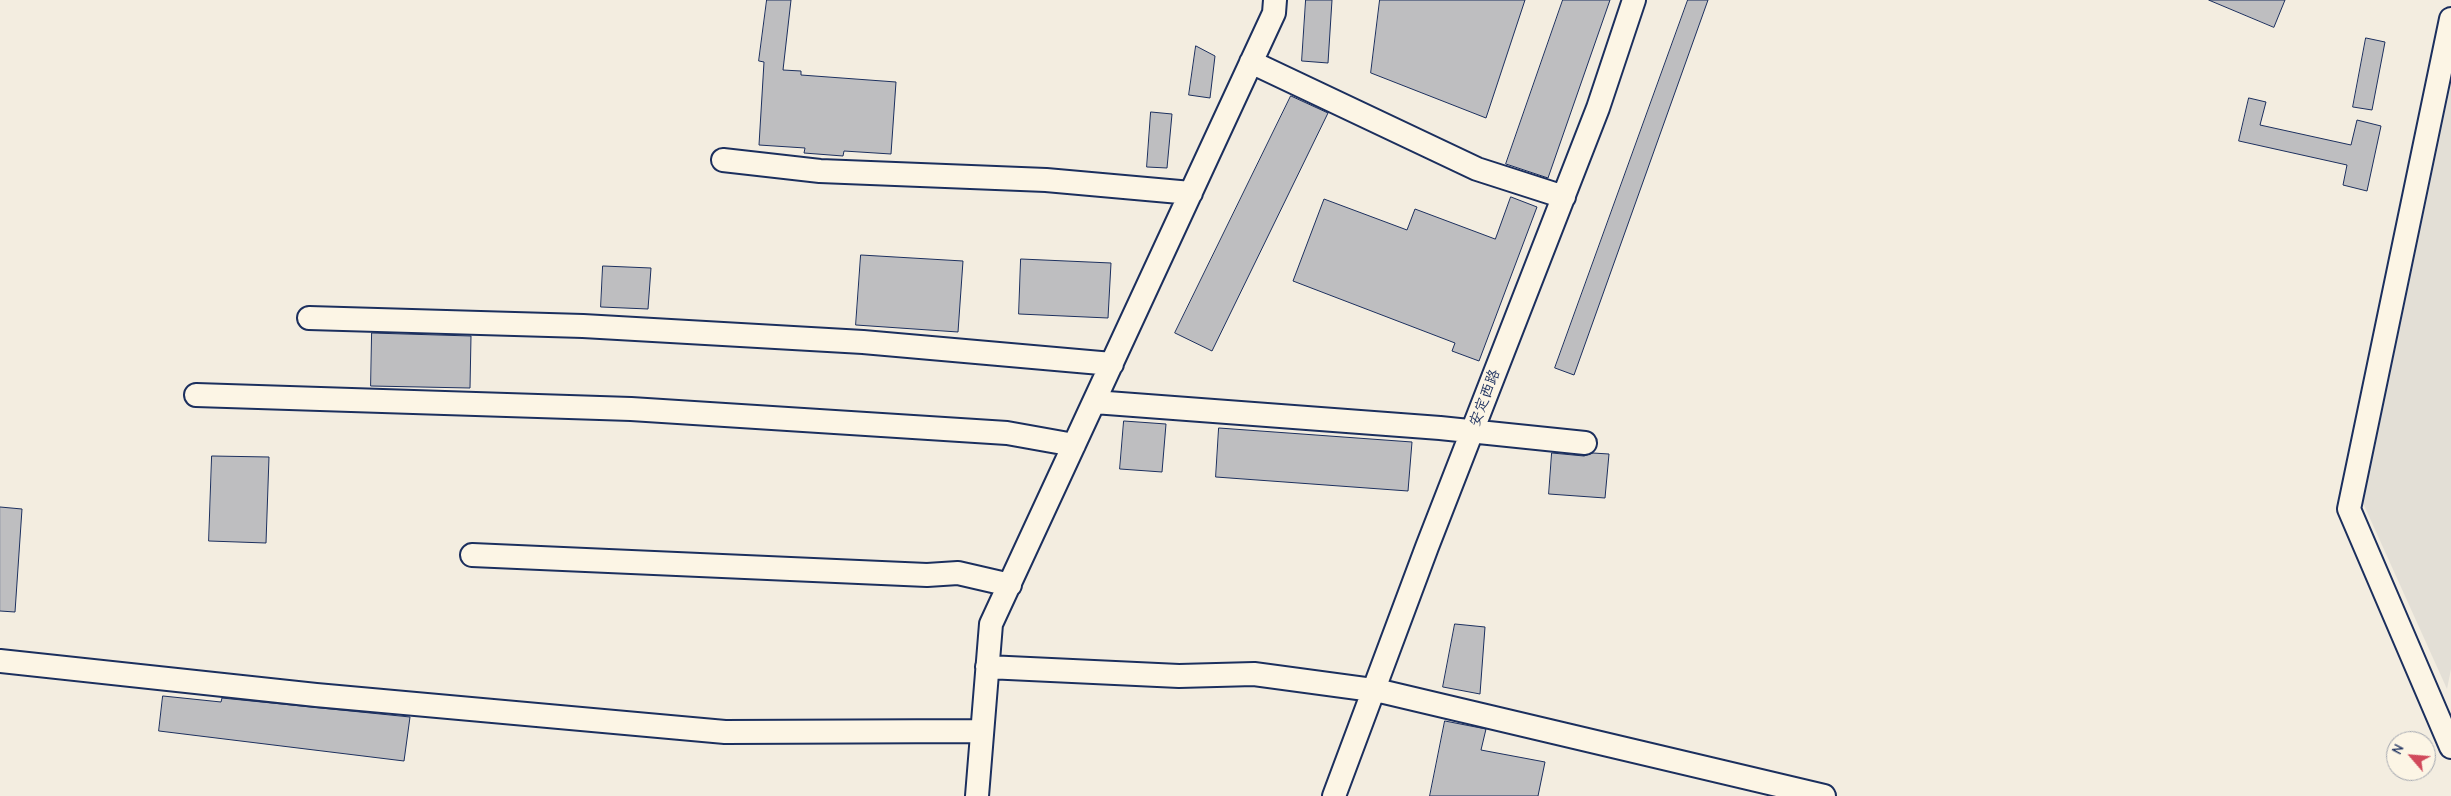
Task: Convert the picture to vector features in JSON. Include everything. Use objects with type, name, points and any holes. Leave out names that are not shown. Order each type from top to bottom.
[{"type":"street","points":[[977,796],[991,624],[1274,13],[1275,0]]},
{"type":"street","name":"安定西路","points":[[1334,796],[1380,692],[1479,432],[1564,196],[1598,108],[1634,0]]},
{"type":"street","name":"安定西路","points":[[1479,432],[1611,112],[1648,0]]},
{"type":"street","points":[[2451,19],[2349,509],[2451,747]]},
{"type":"street","points":[[1251,62],[1477,169],[1564,196]]},
{"type":"street","points":[[723,160],[820,171],[1046,180],[1191,193]]},
{"type":"street","points":[[309,318],[583,326],[843,341],[1112,364]]},
{"type":"street","points":[[196,394],[630,409],[1007,433],[1074,445]]},
{"type":"street","points":[[1094,402],[1479,432],[1585,443]]},
{"type":"street","points":[[472,556],[927,575],[958,573],[1010,585]]},
{"type":"street","points":[[0,661],[316,695],[725,732],[981,731]]},
{"type":"street","points":[[987,667],[1179,676],[1254,674],[1380,692],[1762,789],[1824,796]]},
{"type":"street","name":"安定西路","points":[[1349,796],[1380,692]]},
{"type":"shaded area","points":[[2451,83],[2451,669],[2447,689],[2363,503]]},
{"type":"building","points":[[767,0],[791,0],[783,70],[801,71],[801,75],[896,82],[891,154],[844,151],[843,156],[804,153],[805,148],[759,145],[764,62],[759,61]]},
{"type":"building","points":[[1306,0],[1332,0],[1328,63],[1302,61]]},
{"type":"building","points":[[1380,0],[1525,0],[1486,118],[1371,73]]},
{"type":"building","points":[[1563,0],[1610,0],[1548,178],[1506,164]]},
{"type":"building","points":[[1688,0],[1708,0],[1574,375],[1555,368]]},
{"type":"building","points":[[2209,0],[2285,0],[2274,27]]},
{"type":"building","points":[[2366,38],[2385,42],[2372,110],[2353,107]]},
{"type":"building","points":[[1196,46],[1215,56],[1210,98],[1189,95]]},
{"type":"building","points":[[1291,96],[1328,113],[1212,351],[1175,333]]},
{"type":"building","points":[[2249,98],[2266,102],[2260,125],[2351,145],[2357,120],[2381,126],[2367,191],[2343,185],[2347,165],[2239,141]]},
{"type":"building","points":[[1151,112],[1172,114],[1167,168],[1147,167]]},
{"type":"building","points":[[1511,197],[1537,207],[1479,361],[1452,351],[1455,343],[1293,281],[1324,199],[1407,230],[1415,209],[1495,239]]},
{"type":"building","points":[[861,255],[963,261],[958,332],[856,325]]},
{"type":"building","points":[[1021,259],[1111,263],[1108,318],[1019,314]]},
{"type":"building","points":[[603,266],[651,268],[648,309],[601,307]]},
{"type":"building","points":[[372,333],[471,336],[470,388],[371,386]]},
{"type":"building","points":[[1124,421],[1166,424],[1162,472],[1120,469]]},
{"type":"building","points":[[1219,428],[1412,442],[1408,491],[1216,477]]},
{"type":"building","points":[[1552,453],[1584,456],[1593,453],[1609,454],[1605,498],[1549,494]]},
{"type":"building","points":[[212,456],[269,457],[266,543],[209,541]]},
{"type":"building","points":[[0,507],[22,509],[15,612],[0,611]]},
{"type":"building","points":[[1455,624],[1485,627],[1480,694],[1443,687]]},
{"type":"building","points":[[163,696],[221,702],[222,698],[410,717],[404,761],[159,731]]},
{"type":"building","points":[[1445,721],[1486,729],[1481,750],[1545,762],[1538,796],[1430,796]]}]
